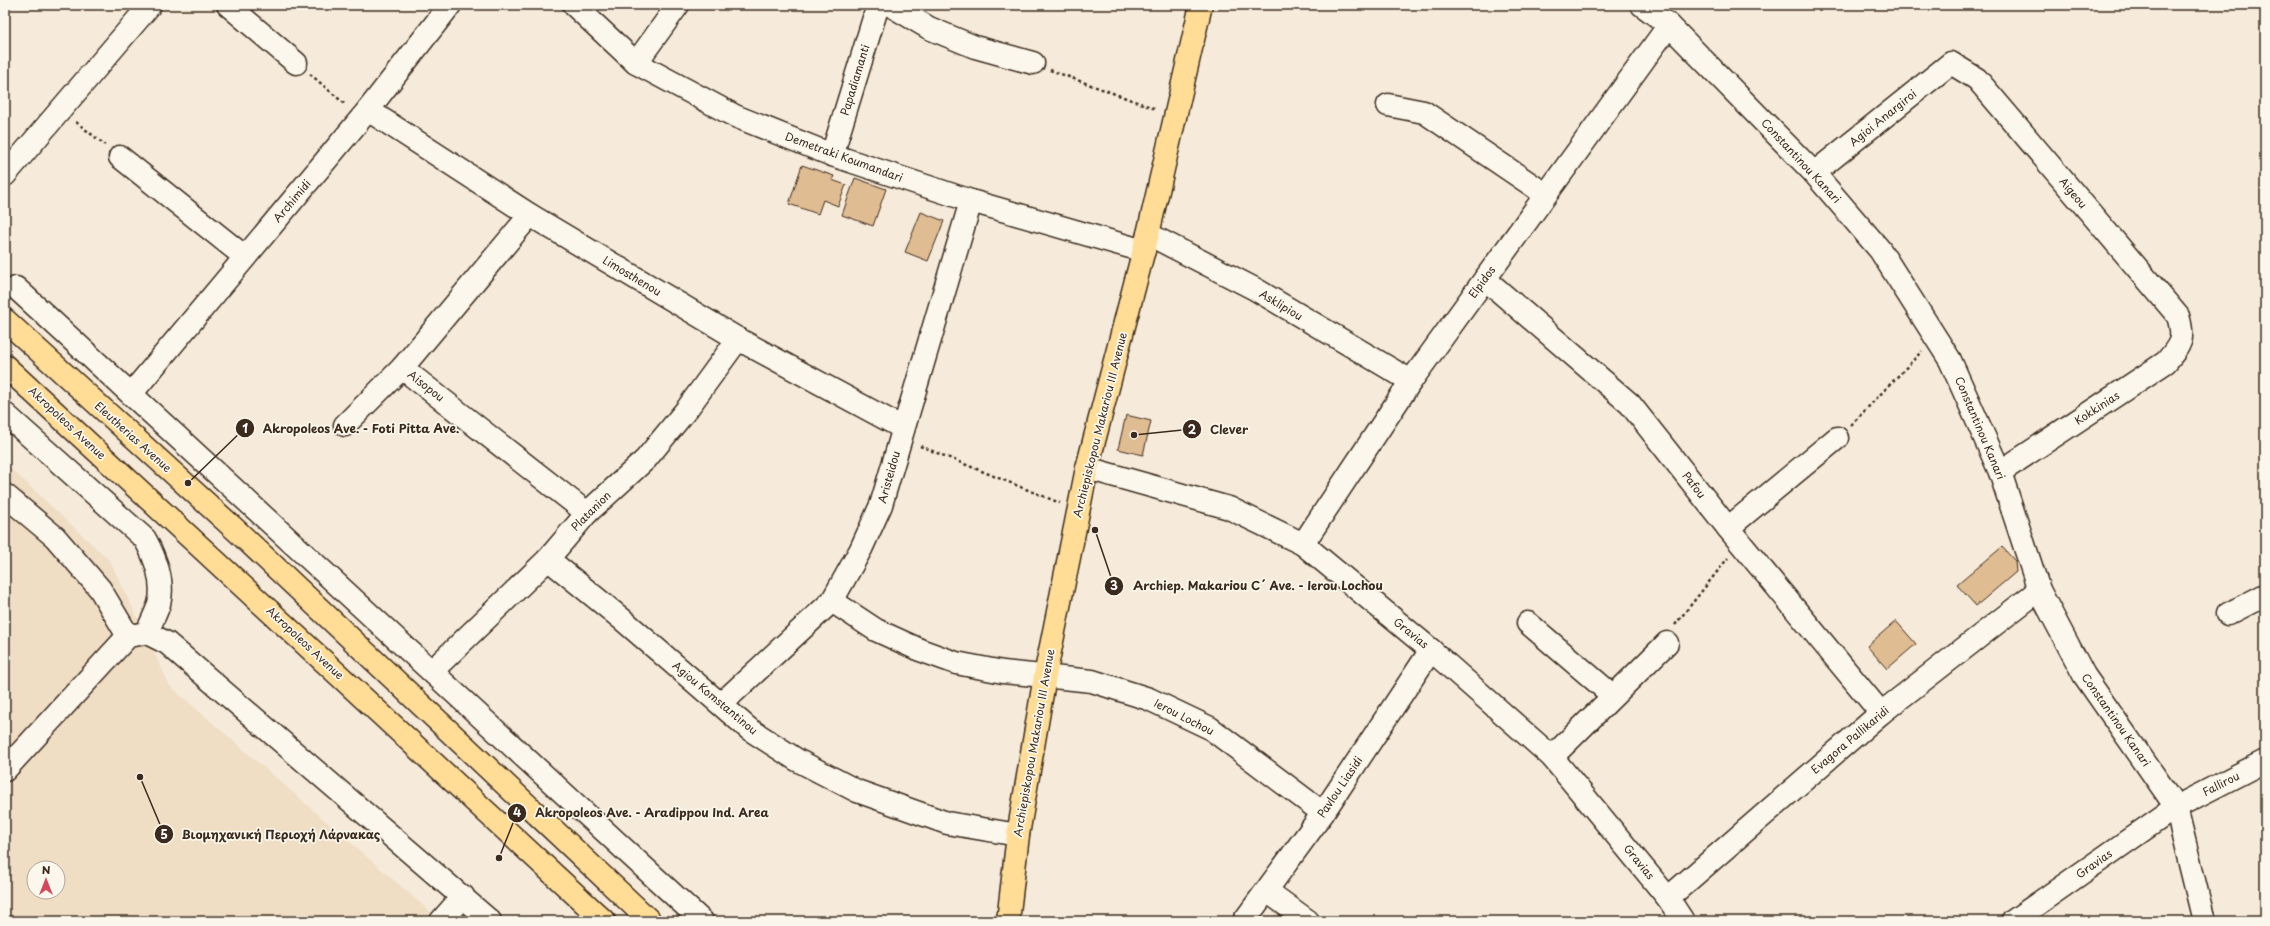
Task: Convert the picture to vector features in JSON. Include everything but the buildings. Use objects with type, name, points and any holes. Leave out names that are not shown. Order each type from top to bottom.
[{"type":"main road","name":"Archiepiskopou Makariou III Avenue","points":[[1008,921],[1018,835],[1045,676],[1087,468],[1146,242],[1201,5]]},
{"type":"main road","name":"Eleutherias Avenue","points":[[5,320],[238,532],[650,921]]},
{"type":"main road","name":"Akropoleos Avenue","points":[[5,366],[604,921]]},
{"type":"street","points":[[5,175],[150,5]]},
{"type":"street","points":[[228,5],[296,63]]},
{"type":"street","name":"Archimidi","points":[[131,394],[365,114],[450,5]]},
{"type":"street","name":"Demetraki Koumandari","points":[[574,5],[636,63],[735,116],[832,155],[971,201],[1146,242]]},
{"type":"street","points":[[636,63],[678,5]]},
{"type":"street","name":"Papadiamanti","points":[[832,155],[878,5]]},
{"type":"street","points":[[890,5],[930,28],[975,47],[1033,63]]},
{"type":"street","name":"Constantinou Kanari","points":[[1642,5],[1669,25],[1814,173],[1880,250],[1950,360],[2000,472],[2039,590],[2084,675],[2176,806],[2204,921]]},
{"type":"street","name":"Elpidos","points":[[1303,544],[1411,381],[1545,194],[1669,25]]},
{"type":"street","name":"Agioi Anargiroi","points":[[1814,173],[1951,63]]},
{"type":"street","name":"Aigeou","points":[[1951,63],[1977,80],[2178,316],[2183,333]]},
{"type":"street","points":[[1388,105],[1424,112],[1545,194]]},
{"type":"street","name":"Limosthenou","points":[[365,114],[530,215],[738,339],[901,433]]},
{"type":"street","points":[[120,156],[245,258]]},
{"type":"street","name":"Aristeidou","points":[[721,704],[832,601],[862,549],[881,504],[971,201]]},
{"type":"street","name":"Aisopou","points":[[530,215],[402,368],[587,512]]},
{"type":"street","name":"Asklipiou","points":[[1146,242],[1256,289],[1411,381]]},
{"type":"street","name":"Pafou","points":[[1485,279],[1630,404],[1734,535],[1881,713]]},
{"type":"street","points":[[16,288],[256,512],[702,921]]},
{"type":"street","name":"Kokkinias","points":[[2000,472],[2166,362],[2177,349],[2183,333]]},
{"type":"street","name":"Platanion","points":[[432,672],[548,559],[587,512],[646,459],[687,409],[738,339]]},
{"type":"street","points":[[345,425],[402,368]]},
{"type":"street","points":[[5,414],[144,539],[155,558],[159,579],[159,603],[137,635],[5,770]]},
{"type":"street","points":[[1734,535],[1837,438]]},
{"type":"street","name":"Gravias","points":[[1087,468],[1229,508],[1303,544],[1431,650],[1552,757],[1668,898],[1683,921]]},
{"type":"street","points":[[5,495],[55,537],[137,635],[167,643],[464,896],[490,921]]},
{"type":"street","name":"Agiou Komstantinou","points":[[548,559],[721,704],[749,730],[797,760],[857,792],[947,823],[1018,835]]},
{"type":"street","name":"Evagora Pallikaridi","points":[[1668,898],[1881,713],[2039,590]]},
{"type":"street","points":[[2228,614],[2265,595]]},
{"type":"street","name":"Ierou Lochou","points":[[832,601],[876,630],[920,650],[956,663],[1003,672],[1092,681],[1149,699],[1203,725],[1323,813]]},
{"type":"street","points":[[1528,623],[1612,695]]},
{"type":"street","points":[[1552,757],[1612,695],[1667,643]]},
{"type":"street","name":"Pavlou Liasidi","points":[[1244,921],[1323,813],[1431,650]]},
{"type":"street","name":"Fallirou","points":[[2176,806],[2265,761]]},
{"type":"street","name":"Gravias","points":[[2013,921],[2176,806]]},
{"type":"street","points":[[1267,891],[1308,921]]},
{"type":"street","points":[[441,921],[464,896]]},
{"type":"path","points":[[296,63],[365,114]]},
{"type":"path","points":[[1033,63],[1175,116]]},
{"type":"path","points":[[61,110],[120,156]]},
{"type":"path","points":[[1837,438],[1864,413],[1935,336]]},
{"type":"path","points":[[901,433],[1079,510]]},
{"type":"path","points":[[1667,643],[1670,631],[1734,535]]},
{"type":"shaded area","points":[[5,463],[110,561],[170,686],[441,921],[5,921]]},
{"type":"place","name":"Clever","points":[[1134,435]]},
{"type":"place","name":"Akropoleos Ave. - Foti Pitta Ave.","points":[[188,483]]},
{"type":"place","name":"Archiep. Makariou C´ Ave. - Ierou Lochou","points":[[1095,530]]},
{"type":"place","name":"Βιομηχανική Περιοχή Λάρνακας","points":[[140,777]]},
{"type":"place","name":"Akropoleos Ave. - Aradippou Ind. Area","points":[[499,858]]}]
